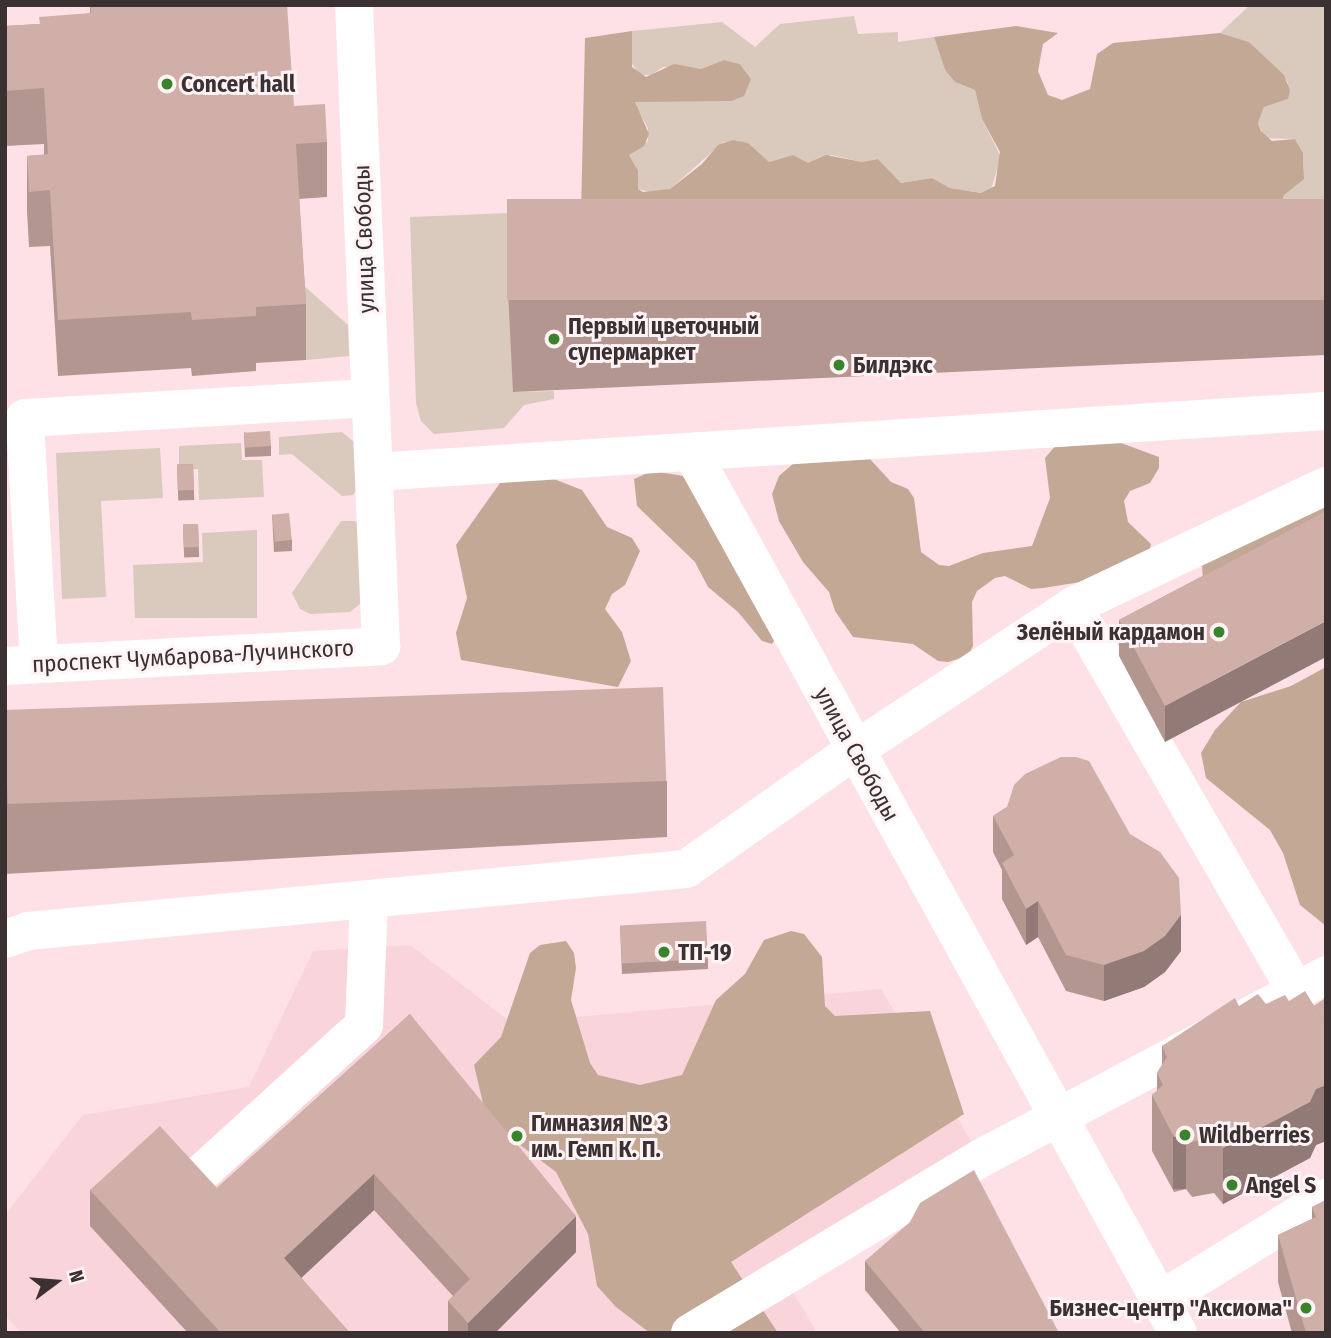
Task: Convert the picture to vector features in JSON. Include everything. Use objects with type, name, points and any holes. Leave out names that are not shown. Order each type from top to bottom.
[{"type":"street","name":"улица Свободы","points":[[354,5],[381,646]]},
{"type":"street","points":[[22,665],[25,418],[370,398]]},
{"type":"street","points":[[374,472],[1326,411]]},
{"type":"street","name":"улица Свободы","points":[[692,453],[1168,1317]]},
{"type":"street","points":[[5,939],[28,931],[686,869],[855,750],[1073,606],[1326,486]]},
{"type":"street","points":[[690,1333],[1058,1117],[1311,983],[1073,606]]},
{"type":"street","name":"проспект Чумбарова-Лучинского","points":[[22,665],[381,646]]},
{"type":"street","points":[[185,1188],[364,1025],[369,899]]},
{"type":"street","points":[[1168,1317],[1326,1198]]},
{"type":"shaded area","points":[[1250,5],[1326,5],[1326,253],[513,392],[554,391],[554,399],[524,405],[504,428],[434,434],[421,421],[416,403],[410,217],[583,210],[594,223],[623,225],[683,211],[726,226],[1282,204],[1284,195],[1304,170],[1303,153],[1295,139],[1265,138],[1258,123],[1264,107],[1288,99],[1288,82],[1249,42],[1220,33]]},
{"type":"shaded area","points":[[854,16],[858,34],[898,32],[898,42],[934,37],[945,70],[955,82],[975,90],[982,119],[1001,157],[991,189],[981,193],[950,188],[932,178],[901,183],[878,159],[862,162],[831,155],[808,164],[793,155],[769,162],[732,140],[722,143],[670,189],[655,193],[638,189],[629,155],[648,141],[648,128],[634,103],[646,99],[725,101],[751,79],[740,64],[724,60],[701,69],[663,67],[651,75],[640,75],[630,61],[632,31],[722,22],[755,47],[780,24]]},
{"type":"shaded area","points":[[1016,26],[1058,33],[1043,44],[1038,71],[1048,95],[1062,100],[1090,89],[1097,54],[1113,43],[1220,33],[1249,42],[1284,75],[1290,90],[1288,99],[1264,107],[1258,123],[1261,131],[1272,141],[1295,139],[1303,153],[1304,179],[1284,195],[1282,204],[726,226],[683,211],[617,226],[594,223],[581,213],[585,38],[632,31],[632,67],[646,77],[674,64],[701,69],[724,60],[740,64],[751,79],[744,96],[731,101],[635,102],[649,134],[644,146],[629,155],[638,171],[638,189],[643,192],[670,189],[702,164],[718,145],[732,140],[748,143],[769,162],[793,155],[808,163],[826,155],[862,162],[878,159],[901,183],[932,178],[950,188],[981,193],[995,186],[1000,152],[982,119],[975,90],[955,82],[945,70],[934,37]]},
{"type":"shaded area","points":[[301,283],[348,325],[349,356],[306,360]]},
{"type":"shaded area","points":[[342,432],[355,443],[358,488],[353,495],[342,496],[292,454],[279,455],[279,437]]},
{"type":"shaded area","points":[[241,443],[242,460],[262,460],[264,497],[199,500],[198,469],[179,470],[179,446]]},
{"type":"shaded area","points":[[1121,443],[1159,457],[1159,468],[1150,483],[1130,491],[1124,501],[1128,522],[1151,544],[1149,555],[1087,581],[1043,588],[1031,589],[1005,576],[995,578],[977,591],[972,602],[973,646],[968,656],[948,662],[938,661],[913,644],[853,637],[835,611],[829,592],[803,562],[779,521],[772,494],[779,476],[794,463],[870,459],[891,482],[908,489],[914,498],[921,552],[939,565],[949,566],[983,553],[1032,546],[1050,498],[1045,458],[1056,445]]},
{"type":"shaded area","points":[[160,448],[163,498],[101,501],[106,597],[62,599],[56,453]]},
{"type":"shaded area","points":[[652,471],[690,477],[778,635],[772,644],[762,641],[738,612],[708,587],[695,562],[637,506],[634,479]]},
{"type":"shaded area","points":[[549,477],[582,490],[607,527],[632,538],[640,551],[625,585],[612,594],[605,609],[622,632],[631,661],[618,687],[461,660],[456,633],[467,598],[456,545],[500,483]]},
{"type":"shaded area","points":[[1326,505],[1326,527],[1203,578],[1202,565]]},
{"type":"shaded area","points":[[341,521],[355,521],[360,526],[366,599],[350,612],[310,614],[300,609],[292,593]]},
{"type":"shaded area","points":[[257,530],[257,618],[135,618],[133,565],[203,562],[202,533]]},
{"type":"shaded area","points":[[1326,667],[1326,926],[1300,905],[1283,853],[1270,830],[1206,778],[1201,753],[1215,730],[1241,702],[1291,686]]},
{"type":"shaded area","points":[[791,931],[804,934],[822,957],[825,1006],[835,1016],[930,1011],[964,1114],[731,1262],[778,1333],[650,1333],[616,1307],[597,1286],[588,1234],[556,1172],[487,1120],[474,1065],[501,1037],[530,953],[540,945],[566,941],[574,953],[576,968],[571,1000],[590,1063],[598,1075],[640,1085],[682,1075],[716,1000],[745,974],[764,940]]},
{"type":"shaded area","name":"Гимназия № 3 им. Гемп К. П.","points":[[410,945],[512,1023],[881,989],[981,1158],[789,1285],[817,1333],[21,1333],[5,1315],[5,1215],[83,1115],[249,1087],[313,951]]},
{"type":"building","points":[[91,5],[287,5],[294,106],[325,104],[327,142],[296,144],[306,304],[256,307],[256,316],[192,320],[191,312],[58,320],[50,190],[29,192],[27,156],[48,154],[44,88],[5,91],[5,26],[40,24],[39,17],[91,13]]},
{"type":"building","points":[[507,199],[1326,199],[1326,300],[507,300]]},
{"type":"building","points":[[270,431],[271,446],[245,448],[244,433]]},
{"type":"building","points":[[193,464],[194,490],[178,491],[177,465]]},
{"type":"building","points":[[1326,511],[1326,621],[1165,706],[1119,620]]},
{"type":"building","points":[[289,513],[292,540],[275,542],[272,515]]},
{"type":"building","points":[[198,524],[199,547],[184,548],[183,525]]},
{"type":"building","points":[[663,687],[666,781],[8,804],[5,710]]},
{"type":"building","points":[[1061,757],[1076,757],[1089,761],[1130,834],[1160,852],[1179,878],[1181,915],[1165,936],[1144,951],[1104,965],[1066,955],[1038,901],[1026,909],[1002,863],[1014,855],[993,816],[1007,807],[1014,785],[1025,774]]},
{"type":"building","name":"ТП-19","points":[[706,921],[708,959],[622,963],[620,926]]},
{"type":"building","points":[[1305,991],[1326,1025],[1326,1085],[1316,1089],[1310,1102],[1223,1148],[1214,1137],[1192,1142],[1186,1133],[1174,1137],[1152,1095],[1163,1085],[1157,1073],[1167,1057],[1162,1046],[1235,998],[1239,1006],[1258,994],[1266,1004],[1285,995],[1289,1001]]},
{"type":"building","points":[[1326,998],[1326,1025],[1314,1006]]},
{"type":"building","points":[[410,1014],[576,1216],[468,1323],[448,1301],[470,1279],[374,1174],[284,1258],[350,1333],[221,1333],[90,1190],[160,1126],[217,1188]]},
{"type":"building","points":[[974,1170],[1059,1333],[925,1333],[865,1261],[910,1222],[920,1203]]},
{"type":"building","points":[[1326,1200],[1326,1333],[1306,1333],[1278,1235],[1316,1217],[1312,1207]]},
{"type":"place","name":"Concert hall","points":[[167,84]]},
{"type":"place","name":"Первый цветочный супермаркет","points":[[554,339]]},
{"type":"place","name":"Билдэкс","points":[[839,365]]},
{"type":"place","name":"Зелёный кардамон","points":[[1219,632]]},
{"type":"place","name":"ТП-19","points":[[664,952]]},
{"type":"place","name":"Wildberries","points":[[1185,1135]]},
{"type":"place","name":"Гимназия № 3 им. Гемп К. П.","points":[[517,1136]]},
{"type":"place","name":"Angel S","points":[[1232,1185]]},
{"type":"place","name":"Бизнес-центр \"Аксиома\"","points":[[1306,1308]]}]
